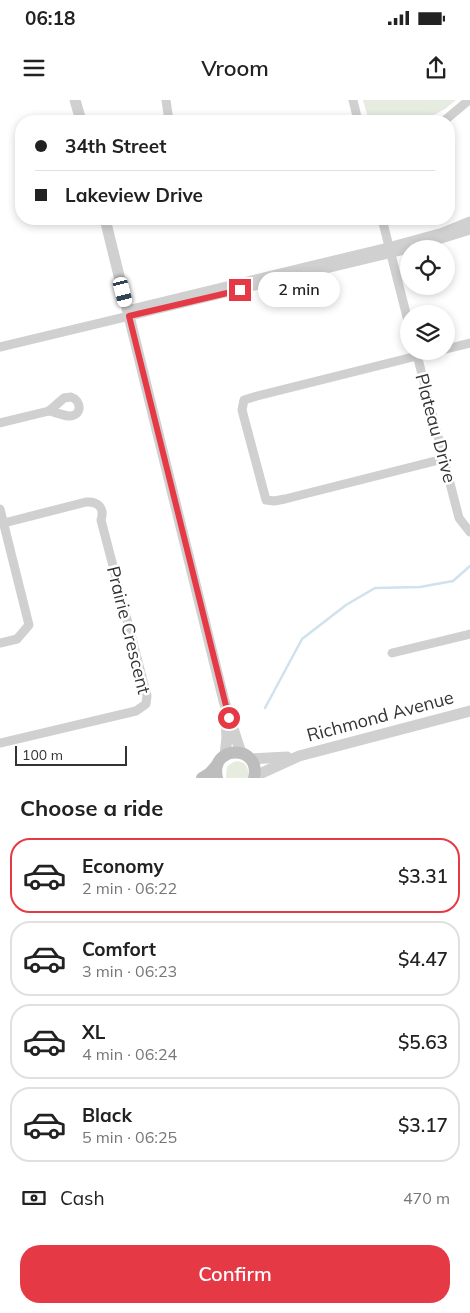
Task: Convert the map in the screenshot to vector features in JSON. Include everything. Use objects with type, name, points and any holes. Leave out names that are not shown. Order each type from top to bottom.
[{"type":"main road","points":[[202,778],[210,773],[230,753],[246,756],[254,764],[254,777]]},
{"type":"main road","points":[[218,778],[221,760]]},
{"type":"street","points":[[75,100],[79,115]]},
{"type":"street","points":[[166,100],[168,115]]},
{"type":"street","points":[[353,100],[357,115]]},
{"type":"street","points":[[451,115],[469,100]]},
{"type":"street","points":[[0,347],[128,313],[389,251],[470,221]]},
{"type":"street","points":[[106,225],[224,700],[246,756]]},
{"type":"street","points":[[383,225],[404,305]]},
{"type":"street","points":[[442,240],[470,230]]},
{"type":"street","points":[[389,251],[400,250]]},
{"type":"street","points":[[455,347],[470,343]]},
{"type":"street","points":[[400,358],[244,400],[242,410],[266,500],[274,501],[443,459]]},
{"type":"street","name":"Plateau Drive","points":[[418,360],[459,518],[470,532]]},
{"type":"street","points":[[0,423],[49,411]]},
{"type":"street","name":"Prairie Crescent","points":[[0,743],[136,711],[146,704],[147,696],[101,520],[102,510],[100,506],[92,502],[86,502],[4,523]]},
{"type":"street","points":[[0,509],[30,625],[17,639],[0,643]]},
{"type":"street","points":[[392,653],[470,634]]},
{"type":"street","points":[[221,760],[227,737],[224,700]]},
{"type":"street","name":"Richmond Avenue","points":[[246,756],[264,759],[299,756],[470,711]]},
{"type":"street","name":"Richmond Avenue","points":[[254,777],[299,756]]},
{"type":"shaded area","points":[[363,100],[456,100],[434,115],[367,115]]},
{"type":"shaded area","points":[[237,761],[247,766],[248,778],[226,778],[227,767]]},
{"type":"waterway","points":[[265,708],[302,639],[346,605],[375,588],[420,587],[453,581],[470,566]]},
{"type":"route","points":[[229,718],[129,316],[240,290]]}]
